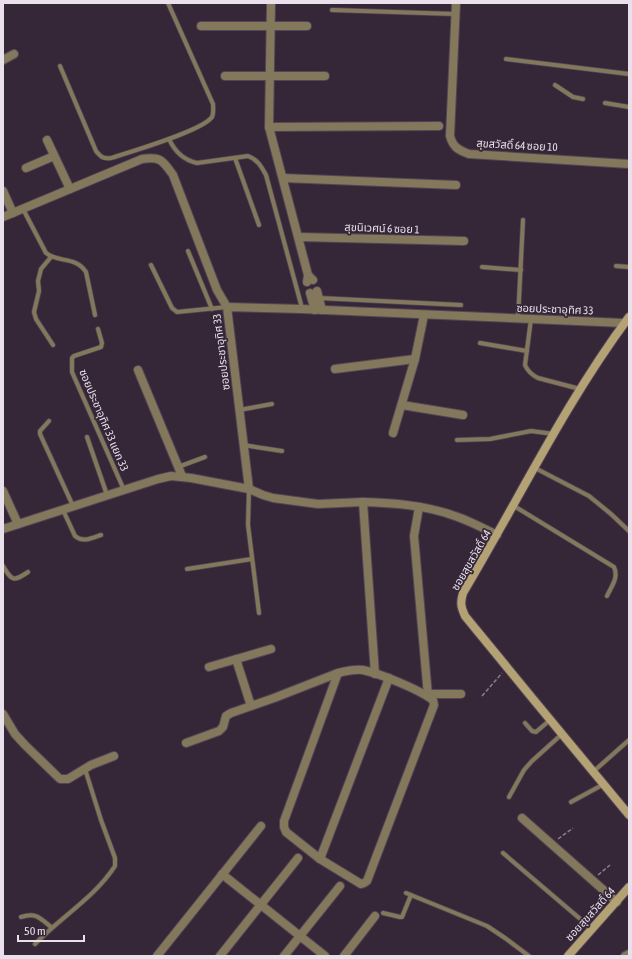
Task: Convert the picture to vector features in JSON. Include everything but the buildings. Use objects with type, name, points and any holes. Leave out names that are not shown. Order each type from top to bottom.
[{"type":"street","points":[[271,3],[270,127],[309,279]]},
{"type":"street","name":"สุขสวัสดิ์ 64 ซอย 10","points":[[456,3],[450,136],[453,144],[460,151],[469,154],[629,164]]},
{"type":"street","points":[[201,26],[307,26]]},
{"type":"street","points":[[3,60],[14,54]]},
{"type":"street","points":[[225,76],[324,76]]},
{"type":"street","points":[[270,127],[439,126]]},
{"type":"street","points":[[47,140],[70,189]]},
{"type":"street","points":[[26,168],[54,156]]},
{"type":"street","points":[[3,217],[142,159],[153,157],[161,160],[173,175],[216,290],[227,307]]},
{"type":"street","points":[[283,178],[456,185]]},
{"type":"street","points":[[3,191],[13,213]]},
{"type":"street","name":"สุขนิเวศน์ 6 ซอย 1","points":[[299,237],[464,241]]},
{"type":"street","points":[[314,295],[318,310]]},
{"type":"street","name":"ซอยประชาอุทิศ 33","points":[[248,489],[227,307],[518,319],[626,320]]},
{"type":"street","points":[[394,433],[415,359],[424,315]]},
{"type":"street","name":"ซอยสุขสวัสดิ์ 64","points":[[626,320],[580,389],[498,535],[463,593],[460,601],[465,616],[629,815]]},
{"type":"street","points":[[335,369],[415,359]]},
{"type":"street","points":[[138,370],[182,476]]},
{"type":"street","points":[[402,405],[463,416]]},
{"type":"street","points":[[3,529],[158,479],[171,476],[182,476],[248,489],[273,498],[318,504],[363,502],[388,503],[419,507],[456,516],[498,535]]},
{"type":"street","points":[[3,491],[18,524]]},
{"type":"street","points":[[363,502],[376,674]]},
{"type":"street","points":[[419,507],[414,536],[428,695]]},
{"type":"street","points":[[209,667],[271,649]]},
{"type":"street","points":[[236,659],[251,706]]},
{"type":"street","points":[[186,743],[219,731],[223,727],[226,716],[338,673],[362,670],[389,678],[428,695],[433,700],[434,705],[367,881],[364,884],[361,884],[320,859],[286,832],[284,827],[284,821],[338,673]]},
{"type":"street","points":[[320,859],[389,678]]},
{"type":"street","points":[[428,695],[461,694]]},
{"type":"street","points":[[3,714],[15,734],[60,779],[68,779],[85,769],[114,756]]},
{"type":"street","points":[[522,818],[616,902]]},
{"type":"street","points":[[157,956],[261,826]]},
{"type":"street","points":[[220,956],[298,858]]},
{"type":"street","points":[[222,874],[325,956]]},
{"type":"street","points":[[284,956],[340,886]]},
{"type":"street","name":"ซอยสุขสวัสดิ์ 64","points":[[568,956],[629,887]]},
{"type":"street","points":[[344,956],[379,914]]},
{"type":"lane","points":[[60,66],[96,150],[104,159],[170,139],[204,123],[214,112],[213,104],[168,3]]},
{"type":"lane","points":[[332,10],[456,14]]},
{"type":"lane","points":[[506,59],[629,74]]},
{"type":"lane","points":[[555,86],[574,97],[583,100]]},
{"type":"lane","points":[[605,103],[629,107]]},
{"type":"lane","points":[[170,139],[175,150],[190,161],[197,163],[248,156],[256,159],[266,175],[302,309]]},
{"type":"lane","points":[[235,158],[259,225]]},
{"type":"lane","points":[[23,209],[42,247],[51,258],[63,259],[82,266],[86,272],[95,315]]},
{"type":"lane","points":[[518,319],[523,220]]},
{"type":"lane","points":[[188,251],[212,309]]},
{"type":"lane","points":[[51,258],[41,269],[38,281],[39,291],[34,312],[36,319],[54,345]]},
{"type":"lane","points":[[151,265],[172,308],[177,312],[227,307]]},
{"type":"lane","points":[[616,266],[629,267]]},
{"type":"lane","points":[[482,267],[521,270]]},
{"type":"lane","points":[[314,295],[461,305]]},
{"type":"lane","points":[[531,319],[525,365],[532,375],[538,378],[580,389]]},
{"type":"lane","name":"ซอยประชาอุทิศ 33 แยก 33","points":[[98,329],[102,342],[101,347],[74,356],[72,358],[72,372],[124,490]]},
{"type":"lane","points":[[480,343],[527,351]]},
{"type":"lane","points":[[239,410],[272,404]]},
{"type":"lane","points":[[49,420],[40,431],[40,434],[73,506]]},
{"type":"lane","points":[[457,440],[490,439],[532,431],[554,434]]},
{"type":"lane","points":[[87,437],[107,495]]},
{"type":"lane","points":[[243,445],[282,451]]},
{"type":"lane","points":[[178,467],[205,457]]},
{"type":"lane","points":[[535,468],[589,496],[629,531]]},
{"type":"lane","points":[[248,489],[248,525],[259,613]]},
{"type":"lane","points":[[514,506],[614,567],[616,578],[607,596]]},
{"type":"lane","points":[[63,510],[75,536],[79,539],[84,540],[101,535]]},
{"type":"lane","points":[[187,569],[252,559]]},
{"type":"lane","points":[[3,566],[13,579],[17,579],[28,572]]},
{"type":"lane","points":[[525,723],[532,731],[536,732],[550,720]]},
{"type":"lane","points":[[509,797],[528,765],[563,734]]},
{"type":"lane","points":[[594,772],[629,740]]},
{"type":"lane","points":[[35,944],[51,927],[99,886],[115,866],[115,858],[85,769]]},
{"type":"lane","points":[[571,802],[604,784]]},
{"type":"lane","points":[[503,853],[592,929]]},
{"type":"lane","points":[[379,914],[402,917],[409,894],[487,926],[529,956]]},
{"type":"lane","points":[[21,917],[34,914],[51,927]]},
{"type":"path","points":[[482,696],[507,667]]},
{"type":"path","points":[[552,844],[573,828]]},
{"type":"path","points":[[592,880],[610,865]]}]
